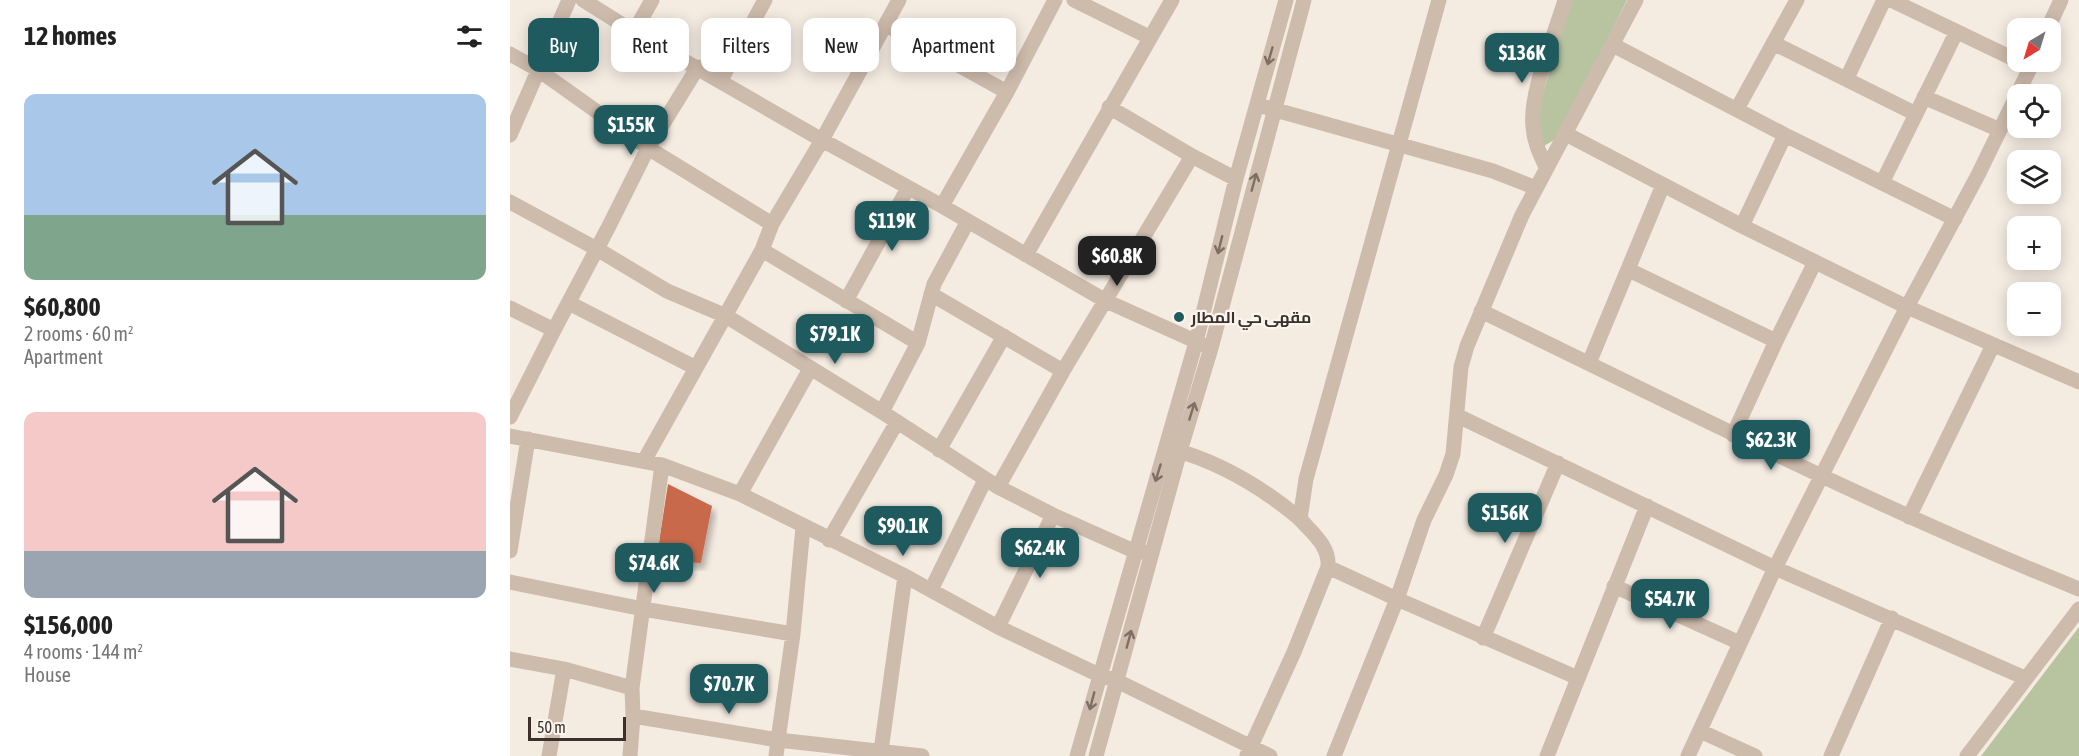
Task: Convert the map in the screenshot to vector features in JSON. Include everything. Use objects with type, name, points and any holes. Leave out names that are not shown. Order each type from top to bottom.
[{"type":"street","points":[[561,18],[569,0]]},
{"type":"street","points":[[583,0],[612,18]]},
{"type":"street","points":[[642,18],[652,0]]},
{"type":"street","points":[[721,80],[765,0]]},
{"type":"street","points":[[644,461],[762,250],[772,224],[822,140],[899,0]]},
{"type":"street","points":[[942,206],[1007,92],[1055,0]]},
{"type":"street","points":[[1074,0],[1149,37]]},
{"type":"street","points":[[1026,255],[1172,0]]},
{"type":"street","points":[[1096,756],[1152,554],[1196,342],[1236,179],[1286,0]]},
{"type":"street","points":[[1077,756],[1134,551],[1211,348],[1304,0]]},
{"type":"street","points":[[1300,519],[1306,478],[1439,0]]},
{"type":"street","points":[[1546,167],[1534,138],[1532,113],[1565,0]]},
{"type":"street","points":[[1334,756],[1396,599],[1424,520],[1450,465],[1458,416],[1461,367],[1467,346],[1507,247],[1546,167],[1566,134],[1636,0]]},
{"type":"street","points":[[1737,109],[1797,0]]},
{"type":"street","points":[[1847,78],[1884,0]]},
{"type":"street","points":[[1891,0],[1956,33],[2007,55]]},
{"type":"street","points":[[2051,18],[2055,2]]},
{"type":"street","points":[[886,25],[1007,92]]},
{"type":"street","points":[[1882,183],[1956,33]]},
{"type":"street","points":[[1773,43],[1916,114]]},
{"type":"street","points":[[1613,45],[1785,135],[1955,219]]},
{"type":"street","points":[[510,54],[528,64]]},
{"type":"street","points":[[689,62],[1106,301],[1211,348]]},
{"type":"street","points":[[510,417],[648,148],[698,67]]},
{"type":"street","points":[[510,135],[536,72]]},
{"type":"street","points":[[541,72],[648,148],[772,224]]},
{"type":"street","points":[[1688,756],[1775,568],[1907,307],[2000,130],[2022,72]]},
{"type":"street","points":[[1924,97],[2000,130]]},
{"type":"street","points":[[1256,105],[1493,171],[1536,188]]},
{"type":"street","points":[[1109,107],[1236,179]]},
{"type":"street","points":[[1566,134],[1742,226],[1907,307],[2079,382]]},
{"type":"street","points":[[1742,226],[1785,135]]},
{"type":"street","points":[[931,590],[992,484],[1106,301],[1192,156]]},
{"type":"street","points":[[1589,363],[1663,185]]},
{"type":"street","points":[[846,301],[908,188]]},
{"type":"street","points":[[510,202],[597,249],[667,291],[726,316],[882,412],[992,484],[1053,515],[1134,551],[1152,554]]},
{"type":"street","points":[[882,412],[918,343],[931,294],[939,274],[968,221]]},
{"type":"street","points":[[762,250],[918,343]]},
{"type":"street","points":[[1733,435],[1815,262]]},
{"type":"street","points":[[1629,270],[1776,341]]},
{"type":"street","points":[[931,294],[1063,371]]},
{"type":"street","points":[[569,303],[696,368]]},
{"type":"street","points":[[510,308],[554,330]]},
{"type":"street","points":[[1481,311],[1822,477],[1909,517],[2079,589]]},
{"type":"street","points":[[939,450],[1004,336]]},
{"type":"street","points":[[1909,517],[1993,345]]},
{"type":"street","points":[[740,494],[810,369]]},
{"type":"street","points":[[1458,416],[1775,568],[2025,678]]},
{"type":"street","points":[[829,540],[897,422]]},
{"type":"street","points":[[510,436],[662,465],[740,494],[904,576],[998,627],[1099,675],[1117,681],[1249,752],[1270,756]]},
{"type":"street","points":[[510,551],[528,439]]},
{"type":"street","points":[[1173,449],[1211,462],[1265,491],[1300,519],[1323,544],[1329,558],[1328,567],[1294,652],[1249,752]]},
{"type":"street","points":[[1484,638],[1558,463]]},
{"type":"street","points":[[630,756],[633,716],[632,688],[662,465]]},
{"type":"street","points":[[1546,756],[1647,506]]},
{"type":"street","points":[[998,627],[1053,515]]},
{"type":"street","points":[[776,756],[793,634],[803,527]]},
{"type":"street","points":[[1328,567],[1578,678]]},
{"type":"street","points":[[881,751],[904,576]]},
{"type":"street","points":[[510,582],[643,609],[793,634]]},
{"type":"street","points":[[1614,586],[1740,643]]},
{"type":"street","points":[[1966,756],[2079,609]]},
{"type":"street","points":[[1831,756],[1892,618]]},
{"type":"street","points":[[510,659],[564,669],[632,688]]},
{"type":"street","points":[[549,756],[564,669]]},
{"type":"street","points":[[633,716],[778,740],[922,756]]},
{"type":"street","points":[[1700,732],[1755,756]]},
{"type":"green space","points":[[1570,0],[1627,0],[1563,128],[1554,140],[1544,146],[1537,131],[1539,107]]},
{"type":"green space","points":[[2079,627],[2079,756],[1981,756]]},
{"type":"building","points":[[668,484],[712,506],[701,563],[656,561]]},
{"type":"place","name":"مقهى حي المطار","points":[[1179,317]]}]
